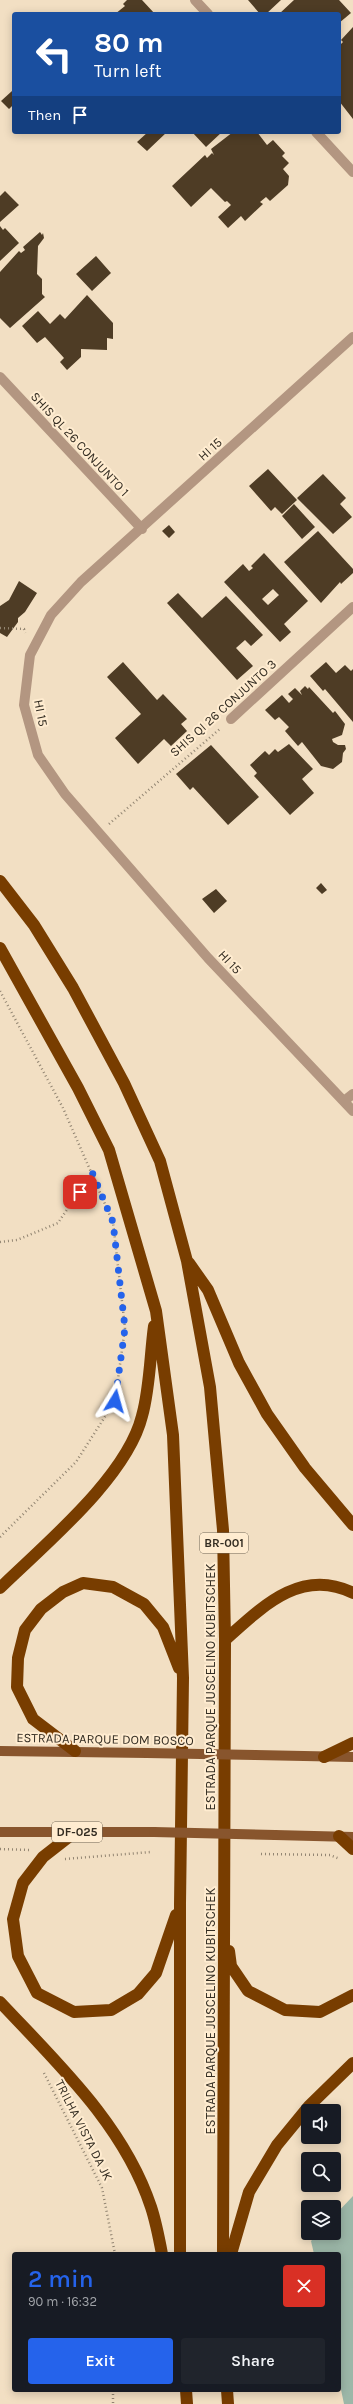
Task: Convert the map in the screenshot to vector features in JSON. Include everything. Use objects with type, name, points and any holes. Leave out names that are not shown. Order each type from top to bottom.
[{"type":"highway","name":"ESTRADA PARQUE JUSCELINO KUBITSCHEK","points":[[0,881],[34,925],[58,963],[124,1083],[160,1161],[187,1261],[210,1387],[223,1530],[225,1640],[223,2252]]},
{"type":"highway","name":"ESTRADA PARQUE JUSCELINO KUBITSCHEK","points":[[0,948],[78,1088],[109,1150],[156,1311],[173,1435],[183,1678],[180,1904],[180,2252]]},
{"type":"highway","points":[[187,1261],[208,1290],[239,1363],[267,1414],[305,1468],[353,1525]]},
{"type":"highway","points":[[0,1588],[87,1502],[112,1474],[132,1440],[142,1417],[156,1311]]},
{"type":"highway","points":[[75,1751],[33,1719],[17,1687],[18,1658],[25,1630],[41,1609],[63,1592],[83,1583],[113,1587],[144,1604],[163,1627],[183,1678]]},
{"type":"highway","points":[[225,1640],[256,1612],[281,1594],[306,1585],[337,1585],[353,1593]]},
{"type":"highway","points":[[324,1757],[353,1744]]},
{"type":"highway","points":[[75,1832],[48,1853],[23,1883],[13,1919],[18,1956],[37,1993],[74,2012],[111,2010],[138,1994],[156,1973],[180,1904]]},
{"type":"highway","points":[[339,1836],[353,1849]]},
{"type":"highway","points":[[224,1917],[231,1966],[248,1991],[285,2010],[320,2012],[353,1995]]},
{"type":"highway","points":[[0,2002],[81,2090],[110,2127],[133,2167],[150,2206],[162,2252]]},
{"type":"highway","points":[[232,2252],[249,2192],[276,2145],[309,2106],[353,2063]]},
{"type":"highway","points":[[186,2392],[187,2404]]},
{"type":"highway","points":[[227,2392],[228,2404]]},
{"type":"main road","name":"ESTRADA PARQUE DOM BOSCO","points":[[0,1751],[75,1751],[353,1757]]},
{"type":"main road","name":"DF-025","points":[[0,1832],[154,1832],[353,1837]]},
{"type":"street","points":[[195,0],[206,12]]},
{"type":"street","points":[[318,134],[353,172]]},
{"type":"street","name":"HI 15","points":[[353,337],[142,529],[81,582],[50,615],[30,655],[24,705],[38,755],[64,794],[208,958],[353,1111]]},
{"type":"street","name":"SHIS QL 26 CONJUNTO 1","points":[[0,376],[142,529]]},
{"type":"street","name":"SHIS QI 26 CONJUNTO 3","points":[[231,719],[353,606]]},
{"type":"street","points":[[344,1101],[353,1094]]},
{"type":"path","points":[[0,628],[24,629],[30,655]]},
{"type":"path","name":"SHIS QI 26 CONJUNTO 3","points":[[108,826],[231,719]]},
{"type":"path","points":[[0,991],[63,1108],[113,1222]]},
{"type":"path","points":[[0,1242],[17,1240],[58,1223],[92,1172]]},
{"type":"path","points":[[0,1537],[76,1462],[115,1401],[125,1328],[112,1208]]},
{"type":"path","points":[[0,1849],[27,1849],[48,1853],[67,1859],[151,1852]]},
{"type":"path","points":[[261,1854],[330,1855],[343,1860]]},
{"type":"path","name":"TRILHA VISTA DA JK","points":[[42,2068],[102,2188],[115,2252]]},
{"type":"path","points":[[113,2392],[113,2404]]},
{"type":"green space","points":[[353,2196],[353,2404],[344,2404],[341,2390],[341,2252],[314,2252],[311,2241],[341,2240],[341,2209]]},
{"type":"building","points":[[127,0],[142,0],[153,12],[118,12],[125,6],[123,4]]},
{"type":"building","points":[[248,0],[281,0],[268,12],[258,12]]},
{"type":"building","points":[[294,0],[339,0],[351,13],[341,21],[341,12],[281,12]]},
{"type":"building","points":[[353,27],[353,119],[341,104],[341,44],[343,42],[341,40]]},
{"type":"building","points":[[12,91],[12,106],[9,109],[1,101]]},
{"type":"building","points":[[146,134],[165,134],[147,151],[137,142]]},
{"type":"building","points":[[194,134],[220,134],[206,147]]},
{"type":"building","points":[[230,134],[259,134],[267,145],[273,140],[285,153],[282,156],[289,163],[283,169],[289,176],[288,185],[270,201],[266,197],[260,202],[263,204],[245,221],[241,216],[228,228],[218,217],[231,205],[227,201],[225,202],[211,188],[191,207],[172,186],[205,155],[207,158],[212,153],[214,155],[211,149]]},
{"type":"building","points":[[5,191],[19,205],[0,222],[0,196]]},
{"type":"building","points":[[0,226],[3,230],[5,228],[19,243],[0,261]]},
{"type":"building","points":[[40,232],[42,235],[43,233],[44,238],[38,246],[37,274],[42,279],[42,294],[45,297],[10,328],[0,318],[0,272],[19,251],[21,253],[25,250],[23,247]]},
{"type":"building","points":[[96,256],[111,273],[92,291],[76,274]]},
{"type":"building","points":[[87,295],[113,323],[113,339],[107,338],[107,350],[81,349],[81,357],[67,370],[60,362],[64,358],[45,337],[37,343],[22,326],[38,311],[50,324],[60,314],[65,319]]},
{"type":"building","points":[[268,469],[297,500],[282,514],[275,507],[271,511],[249,486]]},
{"type":"building","points":[[323,474],[346,498],[340,504],[352,517],[333,534],[297,498]]},
{"type":"building","points":[[294,504],[315,527],[302,539],[282,516]]},
{"type":"building","points":[[169,525],[175,532],[169,538],[162,531]]},
{"type":"building","points":[[318,531],[353,569],[353,573],[341,584],[340,582],[321,603],[284,562]]},
{"type":"building","points":[[264,553],[308,601],[284,624],[291,632],[280,642],[224,582],[243,564],[249,571],[253,568],[251,566]],"holes":[[[273,589],[279,595],[268,605],[262,599]]]},
{"type":"building","points":[[19,581],[37,593],[25,612],[18,618],[18,622],[7,637],[0,633],[0,606],[9,600]]},
{"type":"building","points":[[178,593],[202,618],[226,596],[263,635],[251,646],[245,640],[236,648],[253,666],[237,680],[167,603]]},
{"type":"building","points":[[123,662],[157,700],[163,694],[187,719],[181,724],[187,731],[171,746],[164,739],[138,764],[115,738],[141,714],[107,677]]},
{"type":"building","points":[[326,662],[336,673],[345,665],[351,671],[353,669],[353,722],[325,689],[323,691],[310,676]]},
{"type":"building","points":[[305,686],[308,689],[309,687],[333,713],[335,711],[345,724],[342,735],[332,739],[333,742],[338,745],[345,745],[346,749],[343,753],[342,762],[333,769],[321,766],[302,742],[298,746],[285,731],[289,727],[279,717],[275,720],[265,710],[282,695],[289,703],[293,699],[288,694],[295,688],[302,695],[300,691]]},
{"type":"building","points":[[289,744],[313,769],[302,779],[314,793],[290,815],[254,776],[257,773],[250,765],[265,751],[269,755],[275,749],[278,752]]},
{"type":"building","points":[[211,745],[259,797],[228,825],[193,787],[190,790],[176,774]]},
{"type":"building","points":[[321,883],[327,890],[322,894],[316,888]]},
{"type":"building","points":[[216,889],[227,901],[214,913],[202,899]]},
{"type":"route","points":[[80,1192],[92,1172],[113,1222],[113,1233],[125,1328],[115,1401]]}]
